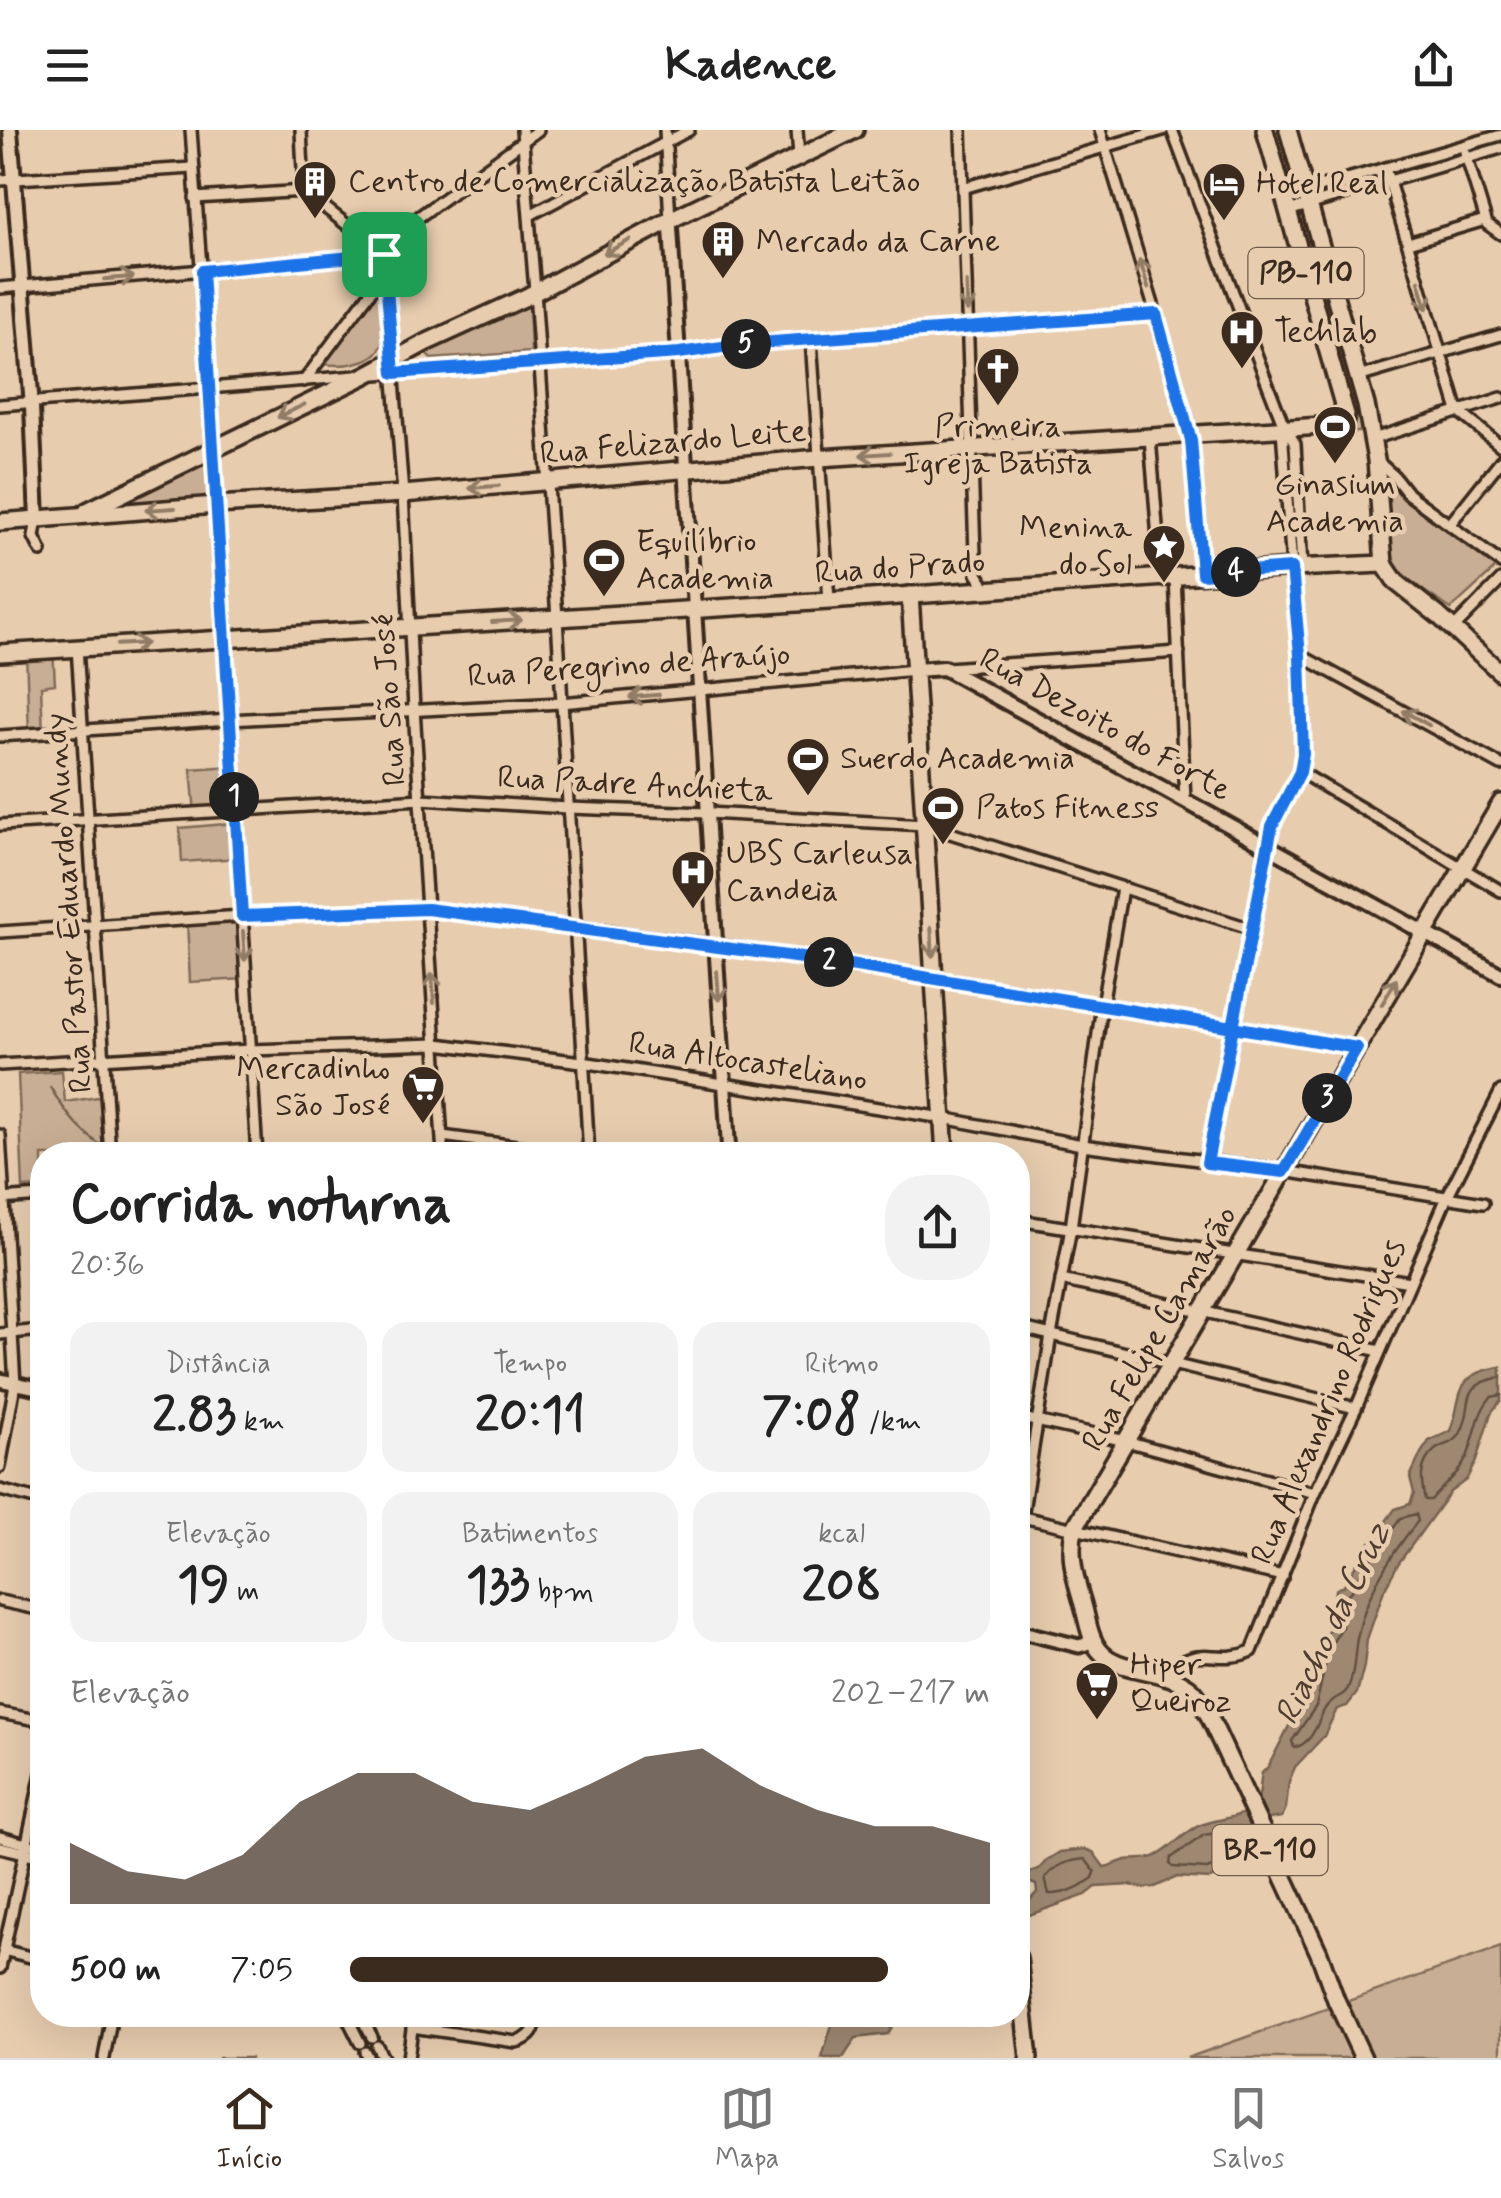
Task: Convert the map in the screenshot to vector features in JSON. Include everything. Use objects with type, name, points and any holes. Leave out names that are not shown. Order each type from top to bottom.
[{"type":"main road","points":[[10,130],[7,180],[22,286],[37,519]]},
{"type":"main road","points":[[79,515],[366,375],[394,366],[425,343],[855,130]]},
{"type":"main road","name":"PB-110","points":[[1265,130],[1298,246]]},
{"type":"main road","name":"PB-110","points":[[1288,130],[1373,439],[1384,564]]},
{"type":"main road","points":[[1298,246],[1307,237],[1318,242]]},
{"type":"main road","name":"Rua Felizardo Leite","points":[[0,522],[403,494],[819,458],[1338,425],[1346,415],[1298,246]]},
{"type":"main road","points":[[1384,564],[1396,582],[1501,673]]},
{"type":"main road","name":"Rua do Prado","points":[[0,653],[1384,564]]},
{"type":"main road","points":[[910,595],[944,1142]]},
{"type":"main road","name":"Rua Peregrino de Araújo","points":[[915,670],[944,668]]},
{"type":"main road","name":"Rua Dezoito do Forte","points":[[944,668],[1501,975]]},
{"type":"main road","name":"Rua Felipe Camarão","points":[[1074,1529],[1500,806]]},
{"type":"main road","points":[[1074,1529],[1070,1548],[1072,1568],[1092,1637]]},
{"type":"main road","name":"BR-110","points":[[1092,1637],[1108,1659],[1165,1675],[1192,1690],[1198,1698],[1319,1953],[1363,2058]]},
{"type":"main road","points":[[1026,2027],[1029,2058]]},
{"type":"street","points":[[191,130],[255,1142]]},
{"type":"street","points":[[301,130],[304,191]]},
{"type":"street","points":[[538,130],[522,136],[557,618],[585,1142]]},
{"type":"street","points":[[665,130],[728,1142]]},
{"type":"street","points":[[530,214],[689,130]]},
{"type":"street","points":[[797,130],[799,157]]},
{"type":"street","points":[[961,130],[976,566],[980,581],[988,589]]},
{"type":"street","points":[[1100,130],[1190,435],[1202,574]]},
{"type":"street","points":[[963,188],[1163,130]]},
{"type":"street","points":[[1172,130],[1284,426],[1300,655],[1300,772],[1276,817],[1268,847],[1207,1163]]},
{"type":"street","points":[[1286,204],[1385,168],[1501,135]]},
{"type":"street","name":"Rua São José","points":[[443,1142],[403,494],[384,254],[387,242],[522,136]]},
{"type":"street","points":[[1464,146],[1486,220],[1501,234]]},
{"type":"street","points":[[1306,198],[1389,181],[1501,148]]},
{"type":"street","points":[[7,180],[193,168]]},
{"type":"street","points":[[1385,168],[1458,411],[1499,442]]},
{"type":"street","points":[[196,198],[304,191],[384,254]]},
{"type":"street","points":[[1408,243],[1486,220]]},
{"type":"street","points":[[0,288],[384,254]]},
{"type":"street","points":[[304,381],[386,270]]},
{"type":"street","points":[[394,366],[429,370],[540,363],[1156,314]]},
{"type":"street","points":[[1358,377],[1501,335]]},
{"type":"street","points":[[810,339],[829,601]]},
{"type":"street","points":[[425,343],[421,356],[429,370]]},
{"type":"street","points":[[0,405],[366,375]]},
{"type":"street","points":[[1373,439],[1501,398]]},
{"type":"street","points":[[1150,436],[1179,652],[1185,801]]},
{"type":"street","points":[[1376,460],[1408,494],[1501,563]]},
{"type":"street","points":[[1450,524],[1501,460]]},
{"type":"street","points":[[37,519],[34,537],[42,552]]},
{"type":"street","points":[[1453,629],[1501,580]]},
{"type":"street","name":"Rua Pastor Eduardo Mundy","points":[[78,647],[109,1142]]},
{"type":"street","name":"Rua Peregrino de Araújo","points":[[944,668],[1179,652]]},
{"type":"street","points":[[1300,655],[1501,765]]},
{"type":"street","name":"Rua Peregrino de Araújo","points":[[0,736],[560,702],[915,670]]},
{"type":"street","points":[[1300,772],[1501,891]]},
{"type":"street","name":"Rua Padre Anchieta","points":[[0,825],[421,799],[924,825],[1252,929]]},
{"type":"street","points":[[1030,1463],[1071,1228],[1122,888]]},
{"type":"street","points":[[0,932],[427,909],[716,945],[1357,1048]]},
{"type":"street","name":"Rua Altocasteliano","points":[[0,1065],[250,1050],[438,1044],[582,1062],[943,1118],[1082,1145],[1483,1202]]},
{"type":"street","name":"Rua Alexandrino Rodrigues","points":[[1165,1675],[1180,1660],[1193,1656],[1239,1656],[1252,1651],[1315,1494],[1447,1198],[1501,1090]]},
{"type":"street","points":[[0,1134],[15,1384],[0,1468]]},
{"type":"street","points":[[442,1136],[487,1142]]},
{"type":"street","points":[[2,1199],[30,1197]]},
{"type":"street","points":[[1030,1222],[1410,1282]]},
{"type":"street","points":[[1061,1280],[1380,1351]]},
{"type":"street","points":[[1030,1330],[1356,1408]]},
{"type":"street","points":[[0,1334],[30,1331]]},
{"type":"street","points":[[0,1380],[30,1387]]},
{"type":"street","points":[[1030,1419],[1126,1441],[1315,1494]]},
{"type":"street","points":[[0,1490],[30,1498]]},
{"type":"street","points":[[1030,1518],[1283,1576]]},
{"type":"street","points":[[0,1602],[30,1608]]},
{"type":"street","points":[[1030,1634],[1079,1646],[1092,1637]]},
{"type":"street","points":[[0,1712],[30,1718]]},
{"type":"street","points":[[0,1968],[30,1830]]},
{"type":"street","points":[[0,1838],[30,1851]]},
{"type":"street","points":[[0,1848],[30,1849]]},
{"type":"street","points":[[2,1950],[30,1957]]},
{"type":"street","points":[[104,2058],[110,2027]]},
{"type":"street","points":[[352,2027],[364,2051]]},
{"type":"street","points":[[366,2027],[383,2058]]},
{"type":"street","points":[[408,2058],[412,2027],[516,2042],[525,2040],[535,2027]]},
{"type":"shaded area","points":[[1309,240],[1314,241],[1364,432],[1351,432],[1354,416],[1303,247]]},
{"type":"shaded area","points":[[378,293],[384,324],[380,349],[360,362],[324,364],[323,360]]},
{"type":"shaded area","points":[[529,302],[531,352],[431,359],[427,355],[427,350]]},
{"type":"shaded area","points":[[212,450],[216,505],[101,513]]},
{"type":"shaded area","points":[[1386,470],[1396,479],[1400,493],[1497,567],[1451,609],[1410,580],[1394,560],[1386,527]]},
{"type":"shaded area","points":[[53,649],[55,684],[41,686],[43,733],[29,734],[26,651]]},
{"type":"shaded area","points":[[232,766],[235,811],[195,813],[191,769]]},
{"type":"shaded area","points":[[236,823],[238,858],[182,862],[180,828]]},
{"type":"shaded area","points":[[242,916],[246,979],[190,982],[187,920]]},
{"type":"shaded area","points":[[62,1071],[65,1102],[105,1096],[108,1142],[30,1142],[30,1188],[23,1188],[18,1074]]},
{"type":"shaded area","points":[[1501,1947],[1501,2058],[1187,2058]]},
{"type":"water","name":"Riacho da Cruz","points":[[1501,1367],[1501,1400],[1491,1413],[1476,1461],[1466,1480],[1450,1492],[1398,1564],[1384,1590],[1367,1639],[1357,1693],[1347,1706],[1337,1709],[1324,1736],[1295,1767],[1282,1817],[1252,1822],[1252,1859],[1210,1879],[1177,1877],[1155,1887],[1096,1887],[1086,1895],[1030,1915],[1030,1900],[1037,1892],[1036,1885],[1030,1883],[1030,1873],[1060,1852],[1085,1849],[1093,1852],[1104,1867],[1149,1858],[1195,1828],[1252,1809],[1259,1797],[1262,1773],[1307,1702],[1320,1645],[1332,1624],[1335,1590],[1344,1585],[1395,1509],[1410,1504],[1414,1493],[1410,1477],[1421,1453],[1429,1441],[1451,1431],[1462,1388],[1486,1370]]},
{"type":"water","points":[[831,2027],[892,2027],[888,2034],[856,2038],[843,2058],[822,2058]]},
{"type":"waterway","points":[[50,1087],[73,1120],[97,1142]]},
{"type":"waterway","points":[[219,2058],[251,2058]]},
{"type":"place","name":"Centro de Comercialização Batista Leitão","points":[[315,220]]},
{"type":"place","name":"Hotel Real","points":[[1224,222]]},
{"type":"place","name":"Mercado da Carne","points":[[723,280]]},
{"type":"place","name":"Techlab","points":[[1242,370]]},
{"type":"place","name":"Primeira Igreja Batista","points":[[998,407]]},
{"type":"place","name":"Ginasium Academia","points":[[1335,465]]},
{"type":"place","name":"Menina do Sol","points":[[1164,584]]},
{"type":"place","name":"Equilíbrio Academia","points":[[604,598]]},
{"type":"place","name":"Suerdo Academia","points":[[808,797]]},
{"type":"place","name":"Patos Fitness","points":[[943,846]]},
{"type":"place","name":"UBS Carleusa Candeia","points":[[693,910]]},
{"type":"place","name":"Mercadinho São José","points":[[423,1125]]},
{"type":"place","name":"Hiper Queiroz","points":[[1097,1721]]},
{"type":"route","points":[[384,254],[202,271],[242,916],[427,909],[716,945],[1233,1027],[1207,1163],[1284,1172],[1357,1048],[1233,1027],[1272,826],[1300,772],[1303,754],[1292,568],[1202,574],[1191,440],[1156,314],[394,373],[384,254]]}]
